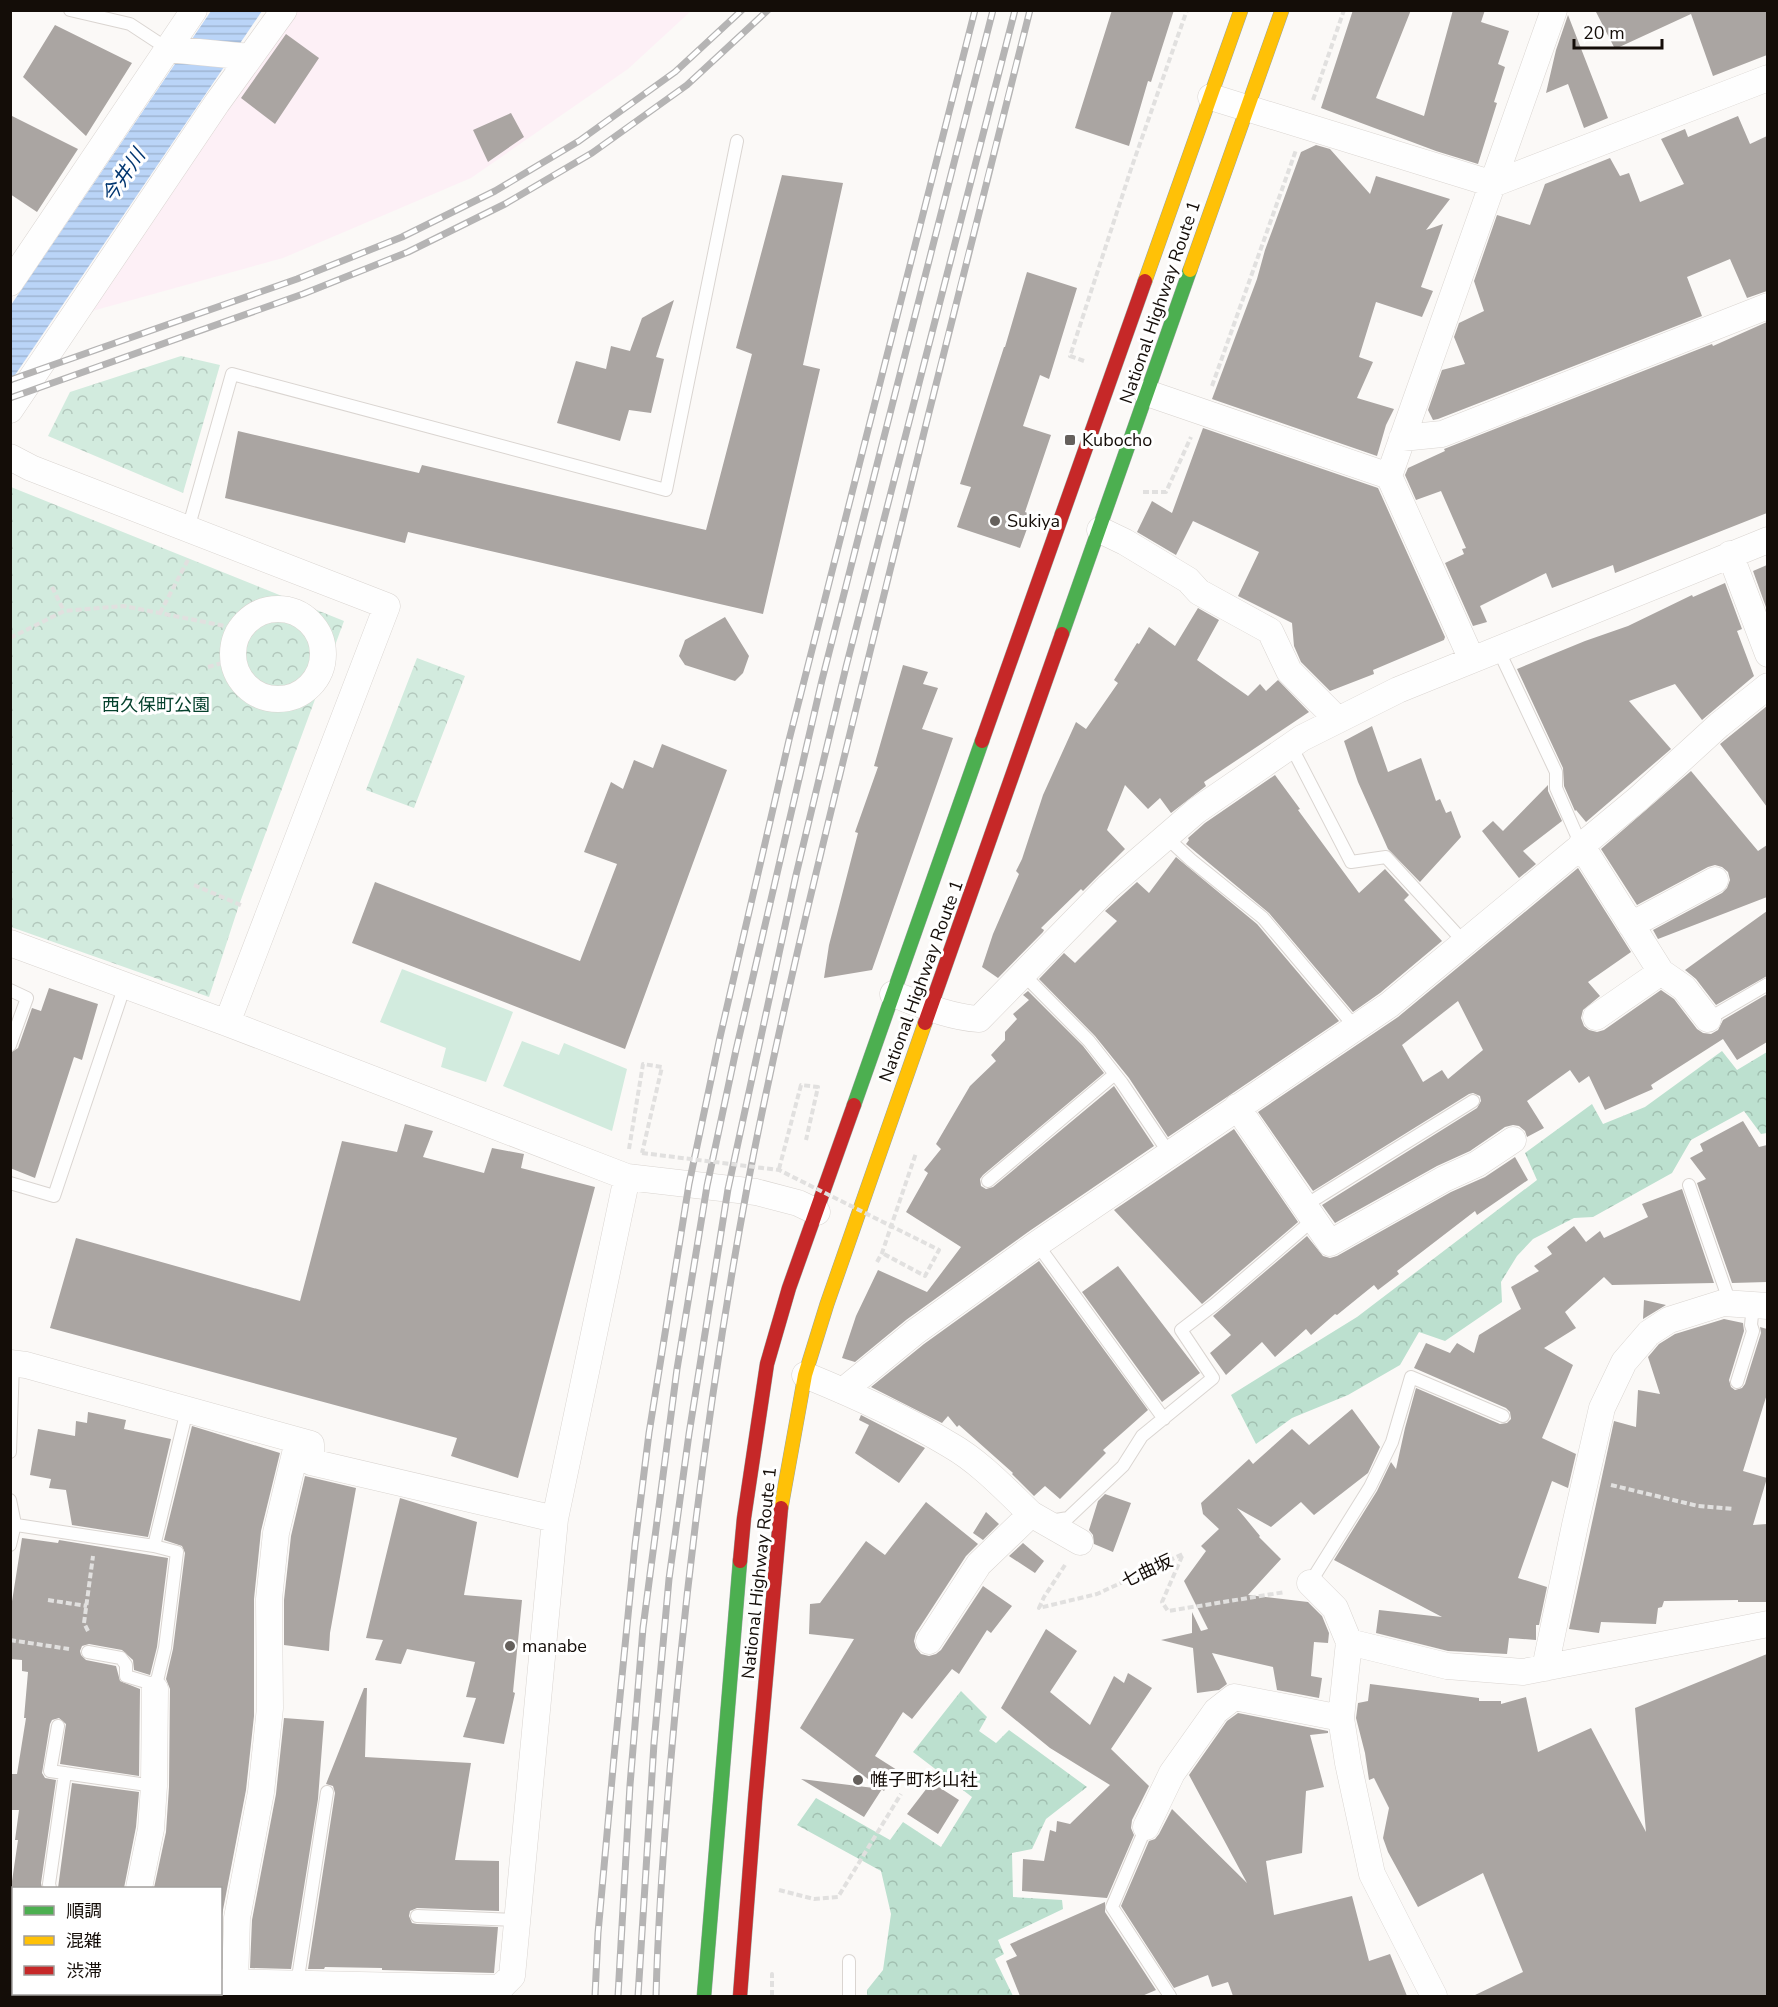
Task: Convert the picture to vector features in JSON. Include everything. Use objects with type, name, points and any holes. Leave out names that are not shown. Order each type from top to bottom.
[{"type":"highway","name":"National Highway Route 1","points":[[704,1996],[747,1496],[766,1364],[789,1288],[1241,10]]},
{"type":"highway","name":"National Highway Route 1","points":[[740,1996],[779,1521],[805,1375],[827,1304],[930,1008],[1282,10]]},
{"type":"street","points":[[10,284],[194,10]]},
{"type":"street","points":[[10,410],[216,104],[284,10]]},
{"type":"street","points":[[1472,660],[1389,476],[1554,10]]},
{"type":"street","points":[[168,49],[250,57]]},
{"type":"street","points":[[1211,97],[1493,184],[1767,78]]},
{"type":"street","points":[[1402,438],[1442,434],[1767,306]]},
{"type":"street","points":[[1147,393],[1389,476]]},
{"type":"street","points":[[10,457],[31,468],[387,606],[227,1023]]},
{"type":"street","points":[[1100,530],[1125,542],[1188,580],[1198,592],[1270,631],[1289,671],[1338,720]]},
{"type":"street","points":[[893,994],[961,1018],[979,1019],[1108,886],[1196,811],[1290,746],[1398,690],[1767,540]]},
{"type":"street","points":[[1730,554],[1767,654]]},
{"type":"street","points":[[279,608],[295,612],[309,620],[322,641],[324,657],[320,673],[309,687],[296,696],[280,700],[265,698],[250,691],[237,675],[220,663],[240,629],[250,618],[264,610],[279,608]]},
{"type":"street","points":[[844,1390],[915,1332],[1037,1244],[1389,1005],[1638,799],[1719,725],[1767,686]]},
{"type":"street","points":[[1581,845],[1661,972],[1684,988],[1708,1019]]},
{"type":"street","points":[[1631,925],[1715,880]]},
{"type":"street","points":[[12,946],[227,1023],[627,1177],[756,1192],[798,1203],[816,1212]]},
{"type":"street","points":[[1596,1017],[1661,972]]},
{"type":"street","points":[[1237,1107],[1330,1243],[1444,1179],[1477,1164],[1513,1140]]},
{"type":"street","points":[[298,1440],[276,1533],[269,1599],[270,1708],[261,1792],[226,1986],[297,1984],[359,1991],[499,1992],[512,1976],[555,1519],[627,1177]]},
{"type":"street","points":[[1545,1668],[1602,1408],[1624,1362],[1649,1333],[1669,1320],[1723,1303],[1750,1305]]},
{"type":"street","points":[[12,1363],[27,1365],[311,1444],[311,1461],[555,1519]]},
{"type":"street","points":[[805,1375],[844,1390],[952,1445],[1038,1518],[1080,1542]]},
{"type":"street","points":[[929,1641],[980,1564],[1038,1518]]},
{"type":"street","points":[[1301,1587],[1335,1608],[1349,1642],[1341,1718],[1348,1763],[1372,1874],[1432,1996]]},
{"type":"street","points":[[1349,1642],[1446,1666],[1523,1672],[1767,1624]]},
{"type":"street","points":[[139,1887],[151,1829],[155,1687]]},
{"type":"street","points":[[1146,1827],[1172,1773],[1215,1712],[1234,1697],[1341,1718]]},
{"type":"lane","points":[[70,10],[130,24],[168,49]]},
{"type":"lane","points":[[195,531],[231,374],[666,490],[736,141]]},
{"type":"lane","points":[[1498,649],[1556,772],[1556,788],[1581,845]]},
{"type":"lane","points":[[1290,746],[1351,862],[1386,857],[1464,942]]},
{"type":"lane","points":[[1166,837],[1263,918],[1355,1027]]},
{"type":"lane","points":[[1023,974],[1089,1041],[1115,1074],[1169,1153]]},
{"type":"lane","points":[[1708,1019],[1767,984]]},
{"type":"lane","points":[[10,1183],[54,1196],[125,985]]},
{"type":"lane","points":[[10,990],[27,998],[10,1045]]},
{"type":"lane","points":[[988,1181],[1115,1074]]},
{"type":"lane","points":[[1038,1518],[1068,1518],[1123,1466],[1142,1436],[1213,1378],[1181,1330],[1215,1304],[1309,1213],[1473,1101]]},
{"type":"lane","points":[[1689,1185],[1750,1305],[1753,1331],[1737,1382]]},
{"type":"lane","points":[[1037,1244],[1164,1419]]},
{"type":"lane","points":[[10,1452],[12,1363]]},
{"type":"lane","points":[[1301,1587],[1370,1487],[1388,1451],[1411,1377],[1503,1416]]},
{"type":"lane","points":[[154,1546],[187,1410]]},
{"type":"lane","points":[[10,1500],[13,1524],[10,1545]]},
{"type":"lane","points":[[13,1524],[154,1546],[177,1552],[165,1648],[155,1687],[126,1676],[126,1665],[121,1658],[88,1652]]},
{"type":"lane","points":[[58,1726],[50,1771],[154,1786]]},
{"type":"lane","points":[[50,1887],[48,1884],[64,1773]]},
{"type":"lane","points":[[297,1984],[327,1792]]},
{"type":"lane","points":[[1146,1827],[1112,1907],[1170,1996]]},
{"type":"lane","points":[[417,1916],[518,1920]]},
{"type":"lane","points":[[849,1961],[849,1996]]},
{"type":"path","points":[[160,613],[195,531]]},
{"type":"path","points":[[52,587],[64,611]]},
{"type":"path","points":[[10,638],[64,611],[124,606],[240,629]]},
{"type":"path","points":[[194,885],[267,917]]},
{"type":"path","points":[[630,1138],[643,1064],[662,1067],[642,1153],[779,1170],[939,1250],[925,1276],[882,1253]]},
{"type":"path","points":[[779,1170],[801,1084],[818,1087],[803,1151]]},
{"type":"path","points":[[1586,1479],[1698,1506],[1734,1509]]},
{"type":"path","points":[[10,1640],[88,1652],[88,1630],[84,1623],[95,1537]]},
{"type":"path","name":"七曲坂","points":[[1080,1542],[1039,1608],[1096,1594],[1183,1554],[1162,1602],[1168,1611],[1301,1587]]},
{"type":"path","points":[[48,1600],[87,1606]]},
{"type":"path","points":[[778,1890],[814,1899],[838,1897],[901,1794]]},
{"type":"path","points":[[772,1976],[772,1974],[772,1996]]},
{"type":"shaded area","points":[[294,11],[691,11],[628,69],[471,178],[283,258],[85,313]]},
{"type":"green space","points":[[181,356],[220,365],[183,493],[48,436],[70,392]]},
{"type":"green space","name":"西久保町公園","points":[[11,487],[344,621],[239,905],[209,997],[11,927]]},
{"type":"green space","points":[[417,658],[465,676],[414,808],[366,790]]},
{"type":"green space","points":[[402,969],[513,1012],[486,1082],[441,1067],[446,1048],[380,1022]]},
{"type":"green space","points":[[522,1041],[559,1055],[564,1043],[627,1069],[612,1131],[503,1086]]},
{"type":"green space","points":[[1722,1051],[1737,1070],[1767,1052],[1767,1133],[1761,1134],[1744,1111],[1691,1140],[1672,1173],[1593,1217],[1574,1218],[1533,1239],[1517,1256],[1501,1282],[1502,1302],[1445,1341],[1419,1332],[1400,1365],[1348,1395],[1292,1418],[1256,1444],[1231,1395],[1357,1317],[1537,1180],[1525,1153],[1592,1104],[1603,1124],[1645,1107]]},
{"type":"green space","points":[[961,1691],[987,1717],[979,1731],[996,1743],[1009,1730],[1087,1787],[1046,1819],[1032,1849],[1012,1853],[1013,1897],[1062,1900],[1063,1909],[998,1940],[1004,1954],[995,1959],[1013,1996],[867,1996],[867,1990],[883,1970],[891,1914],[881,1871],[797,1825],[816,1798],[890,1840],[903,1822],[941,1847],[972,1797],[913,1752]]},
{"type":"water","name":"今井川","points":[[211,11],[262,11],[11,381],[11,305]]},
{"type":"building","points":[[1112,10],[1174,10],[1151,82],[1148,81],[1129,146],[1075,128]]},
{"type":"building","points":[[1353,10],[1411,10],[1376,98],[1424,116],[1453,10],[1485,10],[1481,22],[1509,31],[1498,64],[1505,67],[1494,102],[1497,103],[1478,164],[1436,151],[1321,108]]},
{"type":"building","points":[[1595,10],[1767,10],[1767,55],[1713,76],[1691,14],[1615,49]]},
{"type":"building","points":[[1568,15],[1608,118],[1584,128],[1568,84],[1546,93],[1556,50]]},
{"type":"building","points":[[55,25],[132,63],[86,136],[23,77]]},
{"type":"building","points":[[286,34],[319,58],[275,124],[241,98]]},
{"type":"building","points":[[511,113],[524,137],[488,162],[473,130]]},
{"type":"building","points":[[10,115],[78,149],[37,212],[10,194]]},
{"type":"building","points":[[1738,116],[1750,144],[1767,136],[1767,291],[1747,298],[1730,259],[1687,277],[1702,316],[1433,420],[1428,410],[1442,370],[1465,364],[1454,337],[1459,323],[1484,311],[1474,281],[1497,215],[1530,225],[1545,184],[1610,158],[1620,176],[1629,173],[1640,202],[1684,184],[1661,139],[1685,129],[1688,137]]},
{"type":"building","points":[[1316,145],[1330,149],[1370,194],[1376,176],[1450,199],[1426,230],[1443,224],[1421,287],[1433,291],[1422,317],[1376,302],[1359,357],[1373,362],[1357,398],[1394,409],[1386,425],[1377,456],[1212,399],[1301,152]]},
{"type":"building","points":[[782,175],[843,183],[803,365],[820,369],[763,614],[408,532],[405,543],[225,498],[238,431],[419,473],[422,465],[706,530],[752,354],[736,348]]},
{"type":"building","points":[[1027,272],[1077,288],[1049,379],[1040,375],[1023,426],[1051,435],[1025,512],[1032,515],[1020,548],[957,527],[971,487],[960,484]]},
{"type":"building","points":[[674,300],[656,357],[664,359],[651,413],[629,410],[620,441],[557,423],[576,361],[606,369],[611,346],[630,351],[642,318]]},
{"type":"building","points":[[1767,322],[1767,513],[1615,573],[1613,565],[1552,588],[1546,573],[1480,606],[1487,622],[1473,626],[1445,563],[1464,554],[1462,549],[1466,548],[1441,491],[1416,500],[1405,475],[1408,468],[1445,451],[1444,449],[1712,344],[1713,346]]},
{"type":"building","points":[[1203,428],[1378,488],[1445,637],[1444,640],[1373,670],[1374,674],[1330,691],[1301,662],[1294,646],[1292,623],[1238,596],[1259,552],[1193,521],[1176,555],[1137,532],[1152,501],[1172,513]]},
{"type":"building","points":[[1767,565],[1767,610],[1753,571]]},
{"type":"building","points":[[1725,583],[1742,629],[1737,631],[1754,676],[1702,720],[1675,684],[1629,701],[1671,749],[1586,822],[1575,811],[1564,786],[1563,768],[1517,669],[1628,626],[1692,595],[1693,597]]},
{"type":"building","points":[[1198,608],[1219,620],[1197,660],[1248,696],[1260,684],[1266,691],[1278,680],[1309,712],[1204,782],[1206,786],[1171,813],[1160,798],[1148,809],[1125,785],[1107,830],[1125,849],[1083,891],[1081,889],[1041,928],[1043,932],[998,978],[982,967],[993,934],[1019,874],[1016,871],[1043,795],[1076,722],[1086,729],[1118,683],[1114,680],[1149,627],[1175,646]]},
{"type":"building","points":[[725,617],[749,656],[743,673],[735,681],[685,665],[679,656],[685,640]]},
{"type":"building","points":[[903,665],[928,672],[923,684],[938,688],[922,729],[953,738],[872,970],[824,978],[829,945],[858,833],[855,832],[878,767],[874,766]]},
{"type":"building","points":[[1767,706],[1767,807],[1720,744]]},
{"type":"building","points":[[1372,726],[1388,772],[1421,758],[1436,801],[1440,799],[1446,813],[1451,811],[1461,837],[1420,882],[1388,849],[1358,782],[1344,741]]},
{"type":"building","points":[[662,744],[727,770],[625,1049],[352,943],[375,882],[580,961],[617,864],[584,852],[611,782],[623,789],[634,760],[653,768]]},
{"type":"building","points":[[1691,771],[1758,851],[1767,845],[1767,897],[1658,939],[1653,930],[1722,893],[1730,880],[1728,872],[1715,865],[1708,867],[1637,905],[1601,849]]},
{"type":"building","points":[[1275,775],[1359,893],[1385,869],[1409,895],[1404,900],[1442,941],[1380,993],[1353,1012],[1269,913],[1186,844],[1188,838],[1205,823]]},
{"type":"building","points":[[1548,785],[1548,791],[1562,821],[1523,851],[1536,864],[1519,878],[1482,831],[1493,821],[1503,831]]},
{"type":"building","points":[[1176,857],[1257,924],[1339,1021],[1168,1137],[1129,1078],[1095,1036],[1039,979],[1064,953],[1075,963],[1117,921],[1105,911],[1137,882],[1149,893]]},
{"type":"building","points":[[1578,868],[1631,952],[1588,982],[1600,996],[1583,1010],[1581,1018],[1584,1026],[1597,1032],[1604,1030],[1661,990],[1674,999],[1697,1029],[1711,1034],[1718,1030],[1723,1020],[1767,994],[1767,1042],[1737,1060],[1723,1039],[1651,1085],[1653,1089],[1605,1110],[1589,1076],[1579,1083],[1570,1070],[1527,1101],[1544,1128],[1527,1137],[1525,1131],[1519,1126],[1505,1127],[1470,1151],[1437,1166],[1335,1223],[1322,1205],[1477,1108],[1481,1101],[1480,1096],[1469,1094],[1313,1191],[1258,1112],[1398,1017]],"holes":[[[1458,1001],[1483,1050],[1448,1079],[1442,1070],[1423,1082],[1402,1045]]]},
{"type":"building","points":[[1767,911],[1767,976],[1716,1005],[1696,979],[1685,970]]},
{"type":"building","points":[[49,988],[98,1004],[82,1060],[74,1057],[35,1178],[10,1168],[10,1053],[18,1048],[32,1008],[41,1011]]},
{"type":"building","points":[[1028,991],[1083,1046],[1104,1073],[983,1175],[980,1179],[981,1186],[986,1189],[993,1187],[1114,1086],[1154,1146],[1028,1232],[906,1320],[855,1362],[842,1358],[856,1316],[878,1270],[927,1292],[961,1247],[906,1212],[928,1173],[924,1170],[941,1149],[936,1144],[970,1086],[996,1061],[991,1055],[1005,1040],[1005,1032],[1017,1019],[1013,1014],[1029,1000],[1023,995]]},
{"type":"building","points":[[1743,1121],[1759,1147],[1767,1145],[1767,1282],[1732,1283],[1697,1183],[1706,1179],[1690,1158],[1703,1151],[1700,1144]]},
{"type":"building","points":[[405,1124],[433,1131],[423,1157],[484,1173],[492,1148],[524,1154],[521,1168],[595,1187],[518,1478],[451,1456],[457,1438],[50,1328],[76,1238],[300,1301],[342,1141],[397,1152]]},
{"type":"building","points":[[1234,1129],[1298,1222],[1202,1304],[1114,1210]]},
{"type":"building","points":[[1515,1157],[1528,1180],[1477,1215],[1475,1211],[1397,1271],[1399,1274],[1378,1290],[1374,1285],[1311,1335],[1306,1329],[1275,1357],[1262,1342],[1226,1375],[1210,1353],[1231,1335],[1213,1316],[1307,1236],[1323,1256],[1330,1258],[1337,1256],[1451,1192],[1485,1177]]},
{"type":"building","points":[[1682,1189],[1714,1283],[1612,1285],[1604,1277],[1565,1312],[1576,1328],[1544,1348],[1573,1365],[1542,1438],[1576,1454],[1568,1488],[1552,1481],[1518,1578],[1547,1587],[1539,1625],[1536,1625],[1536,1640],[1509,1638],[1507,1654],[1448,1651],[1376,1633],[1379,1610],[1442,1617],[1334,1560],[1377,1491],[1391,1462],[1396,1469],[1416,1388],[1500,1424],[1507,1423],[1511,1419],[1510,1412],[1506,1408],[1414,1368],[1426,1343],[1450,1353],[1457,1343],[1474,1353],[1479,1335],[1521,1309],[1511,1287],[1539,1271],[1534,1266],[1552,1254],[1547,1247],[1574,1226],[1586,1242],[1600,1231],[1604,1238],[1648,1217],[1642,1204]]},
{"type":"building","points":[[1039,1261],[1148,1410],[1103,1450],[1106,1453],[1060,1499],[1045,1486],[1034,1496],[1013,1473],[959,1425],[957,1427],[948,1416],[942,1423],[871,1387],[924,1344]]},
{"type":"building","points":[[1118,1266],[1200,1373],[1162,1402],[1082,1292]]},
{"type":"building","points":[[1644,1300],[1666,1305],[1643,1319]]},
{"type":"building","points":[[1724,1319],[1743,1323],[1744,1331],[1729,1380],[1731,1387],[1735,1390],[1742,1388],[1745,1384],[1761,1333],[1760,1327],[1767,1329],[1767,1394],[1743,1471],[1767,1478],[1753,1525],[1767,1524],[1767,1602],[1664,1601],[1662,1607],[1658,1608],[1656,1624],[1601,1622],[1599,1633],[1569,1629],[1614,1421],[1636,1427],[1638,1390],[1660,1394],[1648,1357],[1659,1344],[1675,1334]]},
{"type":"building","points":[[1352,1409],[1380,1447],[1368,1473],[1314,1515],[1301,1502],[1271,1527],[1237,1508],[1259,1537],[1281,1559],[1248,1595],[1308,1602],[1322,1616],[1329,1633],[1328,1643],[1314,1642],[1311,1676],[1322,1678],[1319,1698],[1277,1690],[1273,1667],[1212,1653],[1227,1684],[1219,1690],[1197,1693],[1193,1648],[1161,1640],[1192,1633],[1192,1612],[1201,1631],[1208,1629],[1184,1581],[1206,1551],[1201,1546],[1219,1529],[1203,1514],[1201,1503],[1249,1459],[1253,1464],[1292,1429],[1309,1445]]},
{"type":"building","points":[[88,1412],[126,1420],[124,1429],[171,1439],[148,1537],[72,1525],[66,1490],[49,1488],[51,1479],[30,1475],[38,1429],[75,1436],[76,1421],[87,1423]]},
{"type":"building","points":[[861,1415],[925,1448],[899,1483],[855,1453],[869,1425],[859,1420]]},
{"type":"building","points":[[192,1426],[280,1453],[261,1531],[254,1599],[254,1716],[246,1790],[222,1915],[222,1887],[154,1887],[166,1832],[169,1787],[170,1689],[166,1679],[173,1649],[185,1553],[182,1546],[164,1540]]},
{"type":"building","points":[[305,1476],[356,1488],[330,1633],[329,1651],[284,1645],[284,1600],[291,1536]]},
{"type":"building","points":[[1105,1494],[1131,1503],[1113,1552],[1094,1544],[1093,1535],[1089,1530],[1098,1501]]},
{"type":"building","points":[[400,1498],[477,1522],[464,1595],[522,1600],[513,1692],[515,1693],[504,1744],[463,1737],[476,1698],[466,1697],[475,1662],[407,1649],[401,1664],[375,1660],[383,1640],[366,1638]]},
{"type":"building","points":[[926,1502],[978,1544],[966,1556],[916,1633],[914,1641],[916,1648],[921,1654],[929,1656],[941,1650],[983,1586],[1012,1606],[991,1633],[987,1630],[959,1674],[952,1669],[912,1719],[903,1712],[875,1756],[897,1770],[884,1791],[800,1728],[854,1639],[809,1634],[810,1604],[820,1603],[866,1541],[885,1555]]},
{"type":"building","points":[[986,1512],[999,1524],[983,1540],[973,1533]]},
{"type":"building","points":[[22,1538],[58,1543],[59,1540],[168,1558],[157,1647],[150,1675],[134,1670],[133,1660],[122,1650],[89,1644],[82,1646],[80,1651],[86,1660],[116,1666],[120,1681],[140,1689],[139,1776],[60,1764],[66,1724],[59,1718],[52,1720],[42,1773],[45,1778],[56,1780],[42,1887],[11,1888],[18,1840],[15,1840],[19,1810],[10,1810],[10,1774],[17,1774],[26,1718],[24,1718],[28,1672],[22,1671],[22,1660],[10,1659],[10,1614]]},
{"type":"building","points":[[1023,1543],[1044,1561],[1035,1573],[1009,1556]]},
{"type":"building","points":[[1046,1629],[1077,1651],[1050,1692],[1090,1725],[1114,1676],[1124,1683],[1128,1673],[1152,1688],[1111,1749],[1149,1786],[1132,1820],[1131,1828],[1134,1835],[1107,1898],[1022,1891],[1023,1859],[1044,1861],[1050,1830],[1056,1832],[1057,1821],[1070,1824],[1110,1785],[1050,1748],[1001,1708]]},
{"type":"building","points":[[1767,1654],[1767,1996],[1473,1996],[1523,1972],[1483,1873],[1418,1907],[1388,1852],[1383,1838],[1389,1808],[1374,1778],[1369,1780],[1356,1718],[1358,1703],[1368,1701],[1370,1684],[1479,1698],[1479,1701],[1501,1701],[1501,1704],[1526,1697],[1538,1752],[1591,1728],[1646,1832],[1635,1708]]},
{"type":"building","points":[[364,1688],[367,1688],[365,1757],[471,1763],[455,1860],[499,1861],[499,1911],[417,1908],[410,1911],[409,1916],[412,1923],[417,1924],[498,1927],[494,1973],[382,1970],[382,1968],[308,1969],[335,1793],[333,1786],[326,1784]]},
{"type":"building","points":[[1238,1713],[1328,1731],[1328,1733],[1310,1735],[1324,1787],[1306,1791],[1302,1853],[1266,1861],[1274,1915],[1352,1896],[1369,1961],[1390,1954],[1407,1996],[1233,1996],[1228,1982],[1212,1987],[1208,1975],[1174,1988],[1121,1906],[1149,1841],[1155,1839],[1159,1834],[1172,1809],[1247,1883],[1189,1775],[1227,1721]]},
{"type":"building","points":[[284,1718],[324,1721],[318,1799],[291,1969],[250,1968],[252,1920],[276,1794]]},
{"type":"building","points":[[801,1779],[882,1789],[864,1817]]},
{"type":"building","points":[[72,1783],[139,1792],[136,1827],[124,1887],[58,1887]]},
{"type":"building","points":[[934,1784],[959,1800],[938,1834],[907,1814],[927,1788],[930,1790]]},
{"type":"building","points":[[1105,1902],[1105,1912],[1156,1990],[1142,1996],[1020,1996],[1006,1961],[1017,1956],[1010,1944]]},
{"type":"railway","points":[[10,380],[297,279],[402,237],[495,191],[579,141],[675,72],[742,10]]},
{"type":"railway","points":[[10,398],[303,294],[408,252],[505,204],[592,153],[687,85],[768,10]]},
{"type":"railway","points":[[595,1996],[598,1933],[635,1545],[649,1433],[689,1184],[720,1037],[789,740],[975,10]]},
{"type":"railway","points":[[618,1996],[630,1785],[643,1628],[677,1369],[707,1186],[736,1050],[822,680],[993,10]]},
{"type":"railway","points":[[638,1996],[654,1743],[669,1579],[689,1434],[728,1189],[796,875],[846,667],[1015,10]]},
{"type":"railway","points":[[656,1996],[665,1829],[686,1602],[717,1365],[747,1188],[773,1059],[818,865],[1030,10]]},
{"type":"traffic: fast","points":[[1062,634],[1190,270]]},
{"type":"traffic: fast","points":[[854,1105],[982,741]]},
{"type":"traffic: fast","points":[[704,1996],[740,1561]]},
{"type":"traffic: slow","points":[[1145,281],[1241,10]]},
{"type":"traffic: slow","points":[[1190,270],[1282,10]]},
{"type":"traffic: slow","points":[[781,1508],[805,1375],[827,1304],[925,1023]]},
{"type":"traffic: jam","points":[[982,741],[1145,281]]},
{"type":"traffic: jam","points":[[925,1023],[1062,634]]},
{"type":"traffic: jam","points":[[740,1561],[744,1518],[767,1364],[789,1288],[854,1105]]},
{"type":"traffic: jam","points":[[740,1996],[781,1508]]},
{"type":"place","name":"Kubocho","points":[[1070,440]]},
{"type":"place","name":"Sukiya","points":[[995,521]]},
{"type":"place","name":"manabe","points":[[510,1646]]},
{"type":"place","name":"帷子町杉山社","points":[[858,1780]]}]
